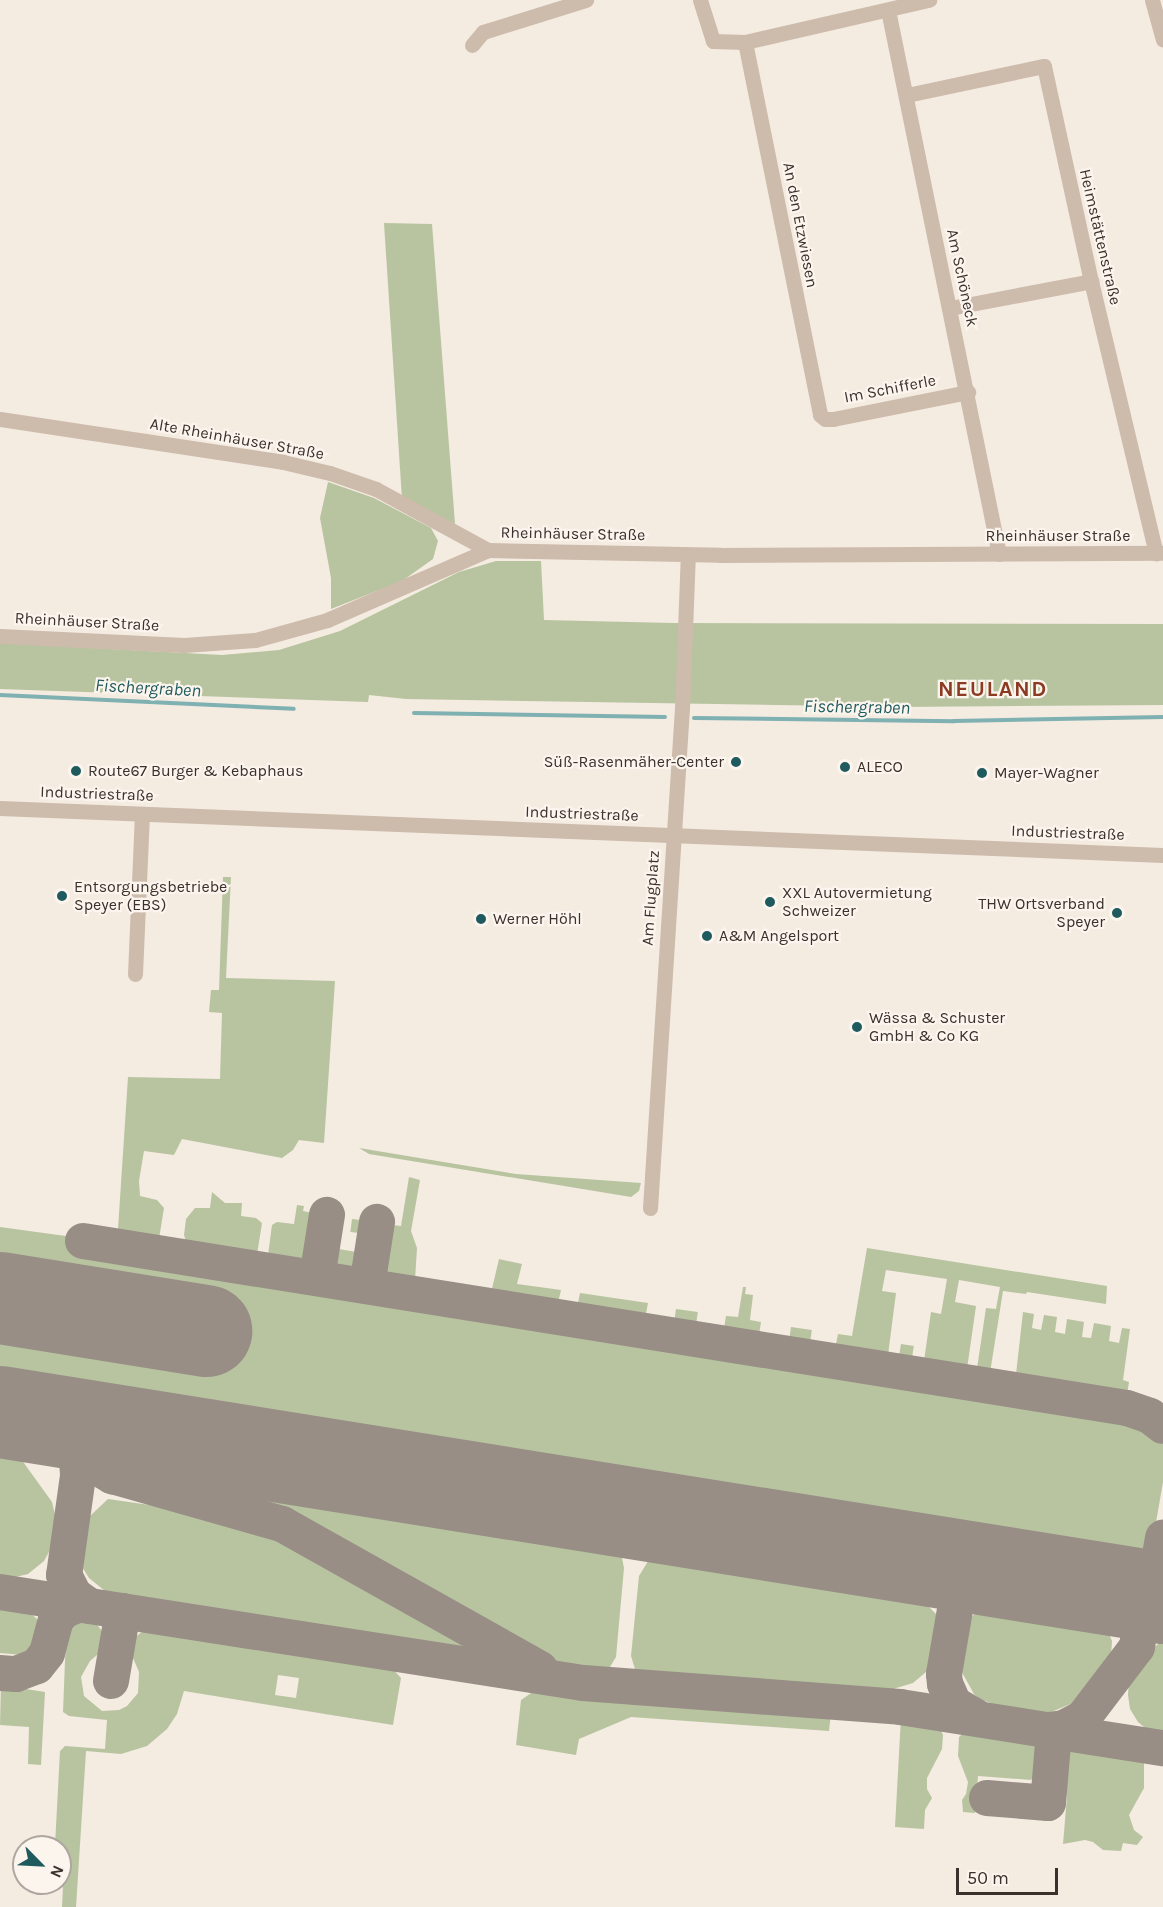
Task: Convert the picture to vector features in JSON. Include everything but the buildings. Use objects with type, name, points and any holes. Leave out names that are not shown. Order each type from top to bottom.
[{"type":"street","points":[[472,45],[483,32],[586,0]]},
{"type":"street","points":[[700,0],[713,41],[745,42],[929,0]]},
{"type":"street","points":[[1152,0],[1163,40]]},
{"type":"street","name":"Am Schöneck","points":[[888,10],[968,392],[999,554]]},
{"type":"street","name":"An den Etzwiesen","points":[[745,42],[820,415]]},
{"type":"street","name":"Heimstättenstraße","points":[[907,95],[1044,66],[1091,281],[1159,553]]},
{"type":"street","points":[[950,308],[1091,281]]},
{"type":"street","name":"Im Schifferle","points":[[820,415],[825,419],[833,419],[968,392]]},
{"type":"street","name":"Alte Rheinhäuser Straße","points":[[0,418],[283,462],[330,473],[376,489],[488,550]]},
{"type":"street","name":"Rheinhäuser Straße","points":[[0,636],[184,645],[255,640],[327,620],[488,550],[688,555],[1159,553]]},
{"type":"street","name":"Am Flugplatz","points":[[650,1208],[682,708],[688,555]]},
{"type":"street","name":"Industriestraße","points":[[0,808],[1163,855]]},
{"type":"street","points":[[135,974],[142,814]]},
{"type":"green space","points":[[384,223],[432,224],[455,524],[402,499]]},
{"type":"green space","points":[[328,482],[374,498],[431,528],[438,541],[433,559],[402,581],[331,609],[331,578],[320,518]]},
{"type":"green space","points":[[496,561],[541,561],[544,620],[673,623],[1163,624],[1163,705],[901,707],[406,699],[369,695],[368,702],[0,689],[0,643],[222,655],[279,650],[340,631],[459,572]]},
{"type":"green space","points":[[223,877],[231,877],[226,978],[335,981],[324,1143],[299,1140],[293,1150],[282,1158],[182,1139],[174,1155],[144,1151],[139,1181],[140,1196],[157,1200],[164,1208],[158,1245],[74,1232],[74,1228],[118,1229],[128,1077],[220,1079],[222,1013],[209,1012],[211,990],[219,990]]},
{"type":"green space","points":[[359,1148],[516,1174],[641,1183],[639,1191],[631,1197],[369,1154]]},
{"type":"green space","points":[[409,1177],[420,1180],[411,1231],[417,1248],[415,1280],[410,1286],[382,1281],[376,1273],[384,1224],[401,1226]]},
{"type":"green space","points":[[212,1192],[225,1203],[242,1203],[241,1216],[256,1218],[262,1223],[256,1261],[195,1251],[186,1241],[184,1235],[186,1219],[195,1208],[210,1208]]},
{"type":"green space","points":[[297,1205],[304,1206],[303,1211],[318,1214],[309,1264],[304,1268],[267,1263],[272,1225],[277,1222],[294,1224]]},
{"type":"green space","points":[[352,1219],[369,1221],[367,1234],[350,1232]]},
{"type":"green space","points":[[0,1227],[73,1237],[73,1248],[1135,1418],[1155,1429],[1163,1442],[1163,1482],[1151,1551],[1146,1560],[1134,1563],[0,1380]]},
{"type":"green space","points":[[332,1248],[363,1253],[359,1273],[354,1277],[330,1272],[327,1266]]},
{"type":"green space","points":[[867,1248],[1107,1286],[1106,1304],[1027,1292],[1026,1294],[1003,1291],[989,1379],[980,1378],[976,1375],[986,1308],[996,1309],[1000,1287],[959,1280],[955,1302],[976,1306],[967,1369],[962,1375],[923,1368],[931,1312],[941,1314],[947,1279],[886,1270],[882,1291],[896,1293],[887,1363],[834,1354],[838,1334],[852,1336]]},
{"type":"green space","points":[[499,1259],[522,1264],[517,1284],[561,1290],[558,1303],[547,1307],[495,1299],[491,1293]]},
{"type":"green space","points":[[743,1287],[746,1287],[745,1294],[753,1295],[750,1320],[761,1322],[758,1342],[723,1335],[726,1316],[738,1317]]},
{"type":"green space","points":[[580,1293],[648,1303],[644,1324],[583,1314],[577,1308]]},
{"type":"green space","points":[[676,1309],[698,1312],[695,1331],[673,1328]]},
{"type":"green space","points":[[1023,1312],[1034,1314],[1032,1328],[1041,1330],[1044,1315],[1057,1317],[1055,1332],[1065,1334],[1067,1319],[1084,1322],[1082,1337],[1091,1338],[1094,1323],[1111,1326],[1109,1341],[1119,1343],[1122,1328],[1130,1329],[1123,1380],[1129,1382],[1126,1401],[1015,1383]]},
{"type":"green space","points":[[791,1327],[812,1330],[809,1350],[788,1347]]},
{"type":"green space","points":[[901,1344],[914,1346],[911,1366],[898,1364]]},
{"type":"green space","points":[[0,1443],[16,1445],[16,1452],[52,1502],[56,1519],[50,1550],[44,1561],[28,1574],[3,1580],[0,1580]]},
{"type":"green space","points":[[145,1466],[613,1542],[621,1553],[624,1568],[616,1657],[610,1667],[601,1672],[575,1669],[535,1656],[290,1518],[144,1472]]},
{"type":"green space","points":[[108,1499],[226,1516],[287,1536],[453,1630],[465,1641],[465,1647],[457,1653],[449,1653],[110,1595],[89,1578],[82,1567],[81,1556],[90,1516]]},
{"type":"green space","points":[[665,1550],[912,1590],[936,1614],[938,1633],[934,1656],[926,1672],[913,1683],[883,1692],[655,1676],[640,1673],[635,1669],[631,1656],[639,1576],[650,1558]]},
{"type":"green space","points":[[996,1603],[1100,1622],[1106,1627],[1112,1641],[1111,1656],[1106,1667],[1075,1702],[1049,1713],[1008,1710],[980,1699],[974,1694],[959,1667],[958,1649],[970,1617]]},
{"type":"green space","points":[[0,1604],[29,1612],[38,1620],[35,1643],[23,1655],[0,1653]]},
{"type":"green space","points":[[83,1616],[92,1618],[108,1639],[105,1648],[90,1661],[81,1677],[84,1696],[102,1711],[119,1710],[127,1706],[138,1693],[139,1672],[127,1644],[149,1626],[390,1666],[401,1678],[393,1725],[184,1691],[177,1714],[167,1729],[147,1746],[121,1754],[86,1751],[76,1907],[62,1907],[63,1895],[72,1895],[72,1835],[56,1835],[60,1751],[65,1746],[105,1749],[107,1720],[69,1716],[63,1712],[66,1635],[72,1624]],"holes":[[[278,1675],[299,1678],[296,1698],[275,1695]]]},
{"type":"green space","points":[[1163,1641],[1163,1735],[1149,1731],[1138,1722],[1130,1709],[1128,1695],[1129,1681],[1135,1670],[1151,1649]]},
{"type":"green space","points":[[1,1685],[45,1692],[41,1765],[28,1764],[29,1727],[0,1725]]},
{"type":"green space","points":[[537,1689],[831,1713],[829,1731],[631,1717],[579,1739],[576,1755],[516,1745],[521,1700]]},
{"type":"green space","points":[[901,1717],[937,1721],[943,1735],[942,1749],[927,1778],[927,1789],[932,1798],[925,1810],[924,1829],[895,1827]]},
{"type":"green space","points":[[970,1727],[1027,1737],[1036,1746],[1039,1757],[1039,1768],[1031,1780],[978,1776],[975,1813],[963,1812],[962,1800],[966,1794],[968,1782],[958,1756],[959,1737]]},
{"type":"green space","points":[[1079,1746],[1135,1754],[1144,1762],[1144,1788],[1129,1815],[1134,1830],[1143,1837],[1137,1845],[1123,1843],[1121,1851],[1103,1850],[1093,1842],[1085,1840],[1063,1844],[1067,1797],[1061,1763],[1064,1756]]},
{"type":"waterway","name":"Fischergraben","points":[[0,695],[294,709]]},
{"type":"waterway","name":"Fischergraben","points":[[414,713],[665,717]]},
{"type":"waterway","name":"Fischergraben","points":[[694,718],[954,721],[1163,717]]},
{"type":"taxiway","points":[[317,1278],[327,1215]]},
{"type":"taxiway","points":[[367,1286],[377,1222]]},
{"type":"taxiway","points":[[83,1241],[1127,1408],[1150,1416],[1163,1426]]},
{"type":"taxiway","points":[[30,1417],[61,1432],[90,1463],[112,1476],[282,1524],[540,1669]]},
{"type":"taxiway","points":[[78,1476],[85,1459],[103,1442],[131,1435],[149,1435]]},
{"type":"taxiway","points":[[72,1444],[77,1460],[78,1476],[64,1575],[74,1595],[90,1606]]},
{"type":"taxiway","points":[[1122,1592],[1139,1591],[1156,1578],[1163,1538]]},
{"type":"taxiway","points":[[925,1560],[947,1578],[956,1604]]},
{"type":"taxiway","points":[[975,1716],[954,1704],[945,1684],[944,1674],[956,1604],[972,1581],[987,1575],[1007,1573]]},
{"type":"taxiway","points":[[1048,1730],[1064,1728],[1083,1718],[1137,1647],[1139,1632],[1136,1614],[1122,1597],[1105,1589]]},
{"type":"taxiway","points":[[0,1592],[583,1683],[900,1707],[1163,1748]]},
{"type":"taxiway","points":[[0,1673],[16,1674],[37,1666],[47,1653],[56,1619],[65,1610],[78,1605]]},
{"type":"taxiway","points":[[111,1681],[123,1611]]},
{"type":"taxiway","points":[[987,1798],[1048,1803],[1054,1731]]},
{"type":"runway","points":[[0,1298],[206,1331]]},
{"type":"runway","points":[[0,1412],[1163,1598]]},
{"type":"place","name":"Süß-Rasenmäher-Center","points":[[736,762]]},
{"type":"place","name":"ALECO","points":[[845,767]]},
{"type":"place","name":"Route67 Burger & Kebaphaus","points":[[76,771]]},
{"type":"place","name":"Mayer-Wagner","points":[[982,773]]},
{"type":"place","name":"Entsorgungsbetriebe Speyer (EBS)","points":[[62,896]]},
{"type":"place","name":"XXL Autovermietung Schweizer","points":[[770,902]]},
{"type":"place","name":"THW Ortsverband Speyer","points":[[1117,913]]},
{"type":"place","name":"Werner Höhl","points":[[481,919]]},
{"type":"place","name":"A&M Angelsport","points":[[707,936]]},
{"type":"place","name":"Wässa & Schuster GmbH & Co KG","points":[[857,1027]]},
{"type":"district","name":"NEULAND","points":[[993,690]]}]
